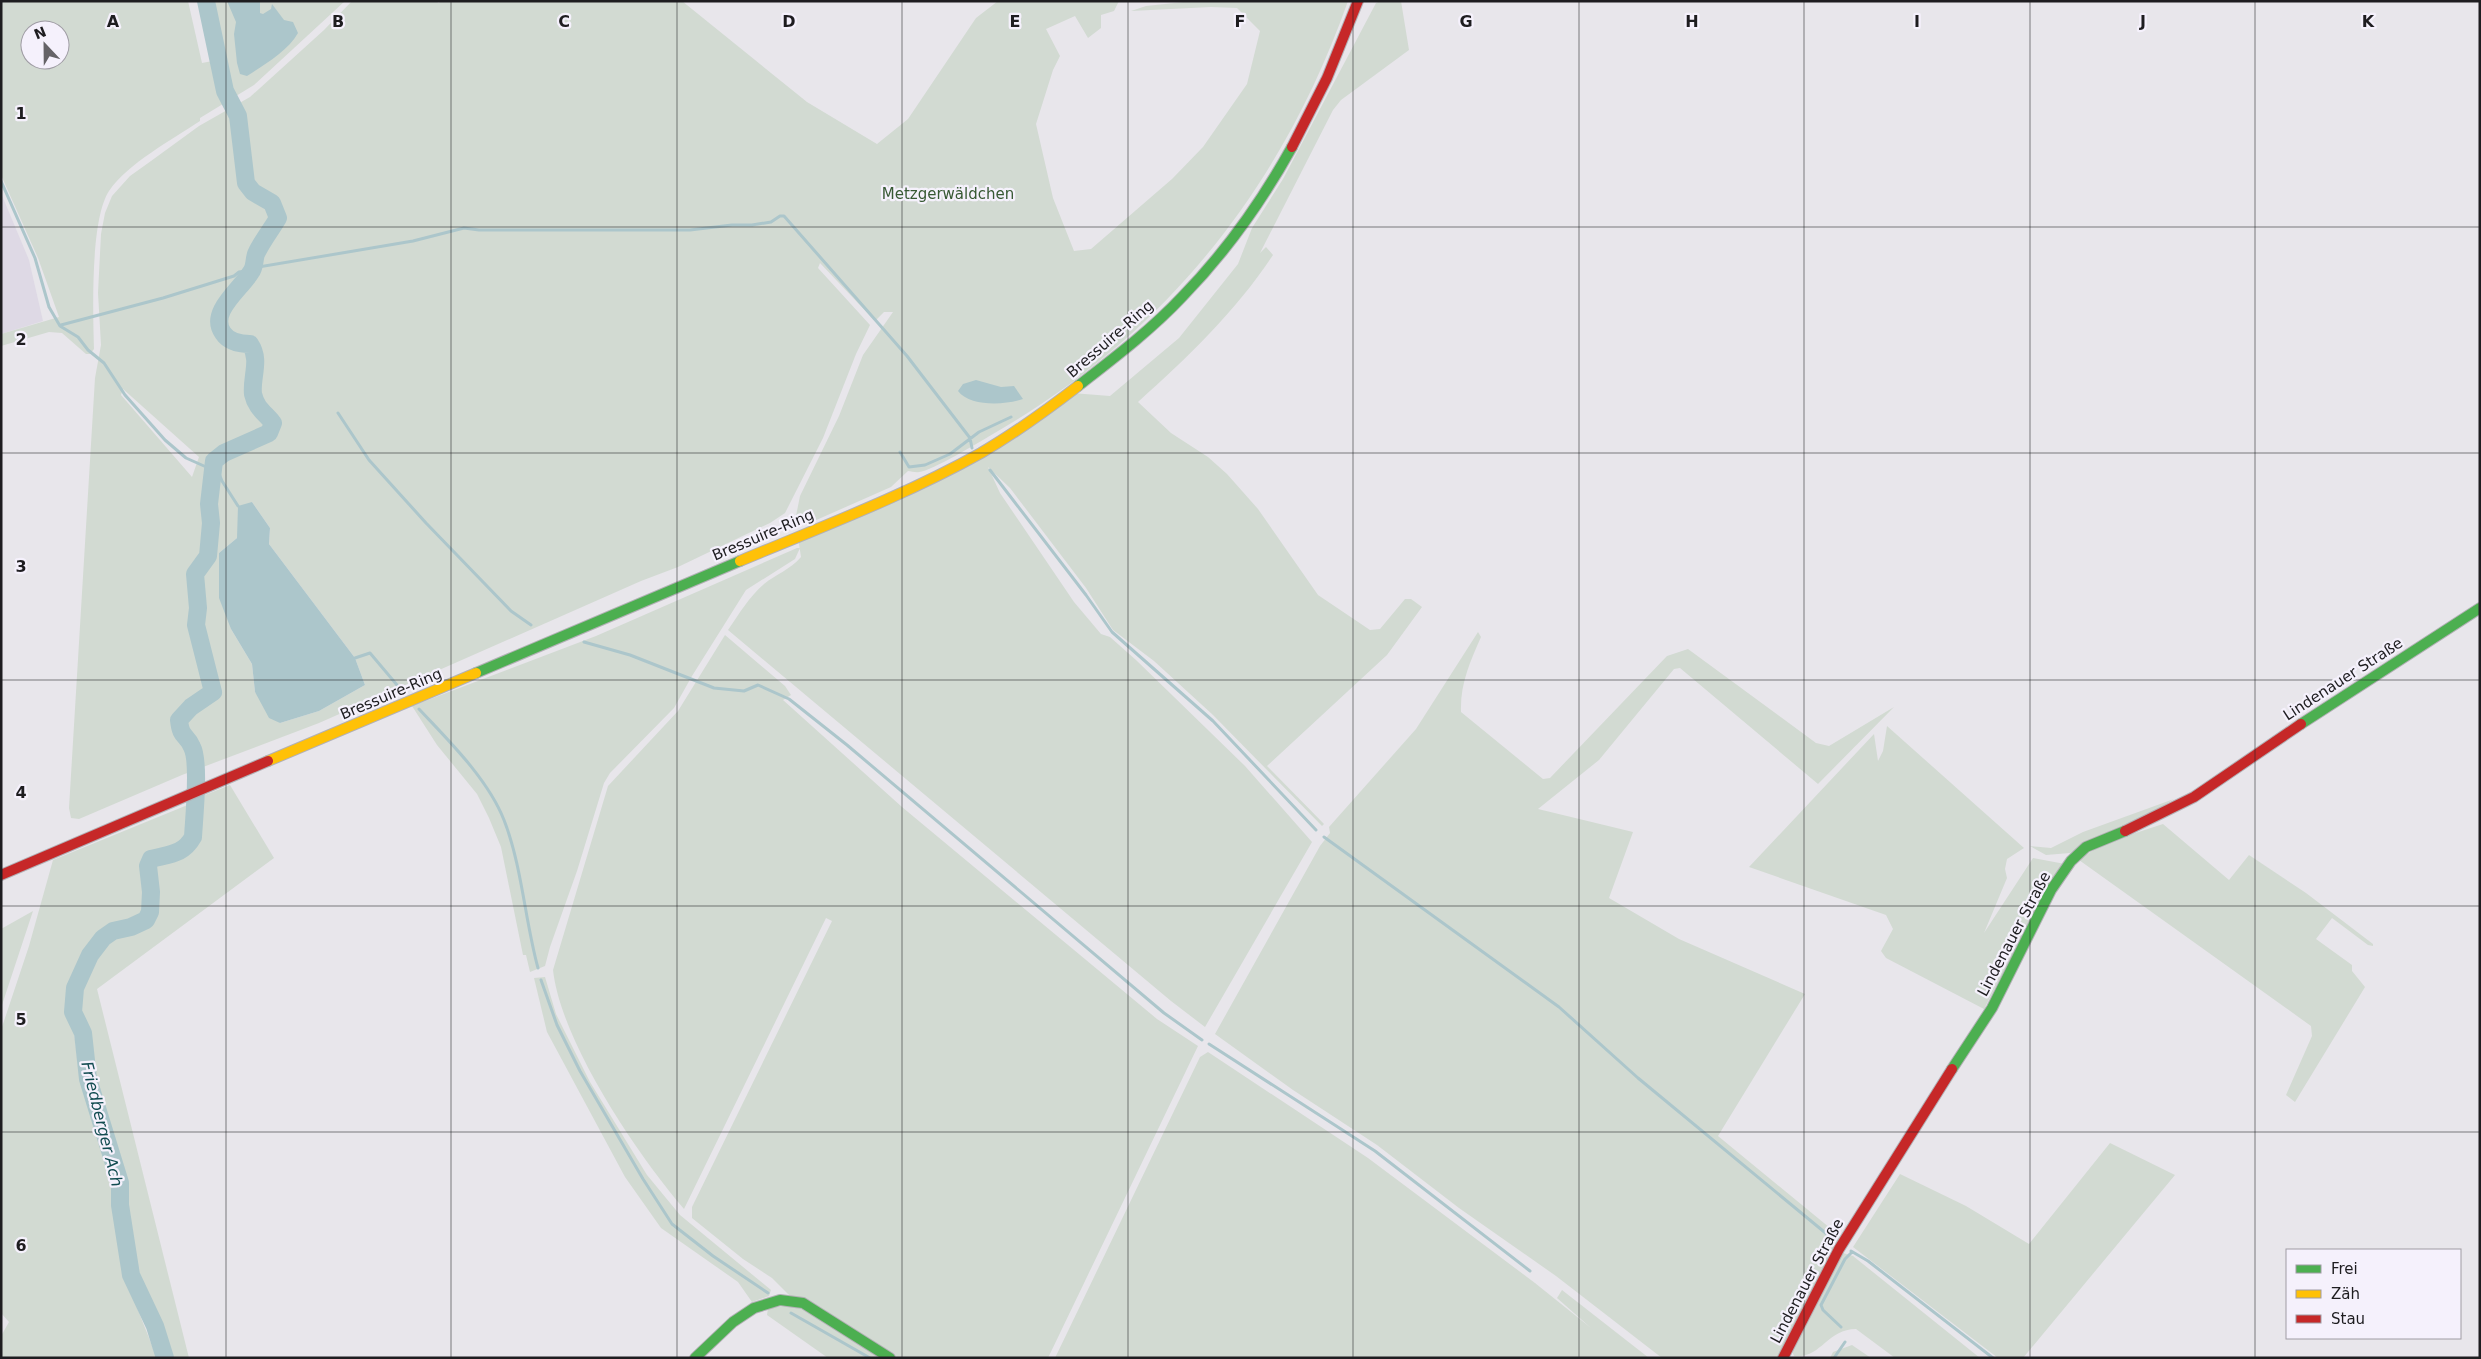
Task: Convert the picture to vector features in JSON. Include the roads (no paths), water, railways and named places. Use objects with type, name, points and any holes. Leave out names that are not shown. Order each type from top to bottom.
[{"type":"main road","name":"Bressuire-Ring","points":[[1,875],[210,788],[862,509],[962,463],[1022,427],[1072,392],[1126,347],[1191,288],[1239,229],[1284,163],[1315,104],[1358,1]]},
{"type":"main road","name":"Lindenauer Straße","points":[[1783,1358],[1839,1249],[1987,1015],[2051,890],[2071,860],[2086,847],[2145,822],[2194,797],[2287,733],[2480,608]]},
{"type":"main road","points":[[695,1358],[733,1322],[754,1308],[780,1300],[803,1303],[890,1358]]},
{"type":"water","points":[[227,1],[260,1],[260,13],[263,14],[271,9],[272,4],[284,20],[293,22],[298,33],[282,52],[268,62],[247,76],[240,74],[234,34],[236,22]]},
{"type":"water","points":[[976,380],[1001,387],[1014,386],[1023,399],[1007,403],[979,402],[971,400],[958,391],[963,384]]},
{"type":"water","points":[[252,502],[270,528],[269,544],[355,658],[365,685],[319,711],[280,723],[269,718],[255,692],[252,664],[231,629],[219,598],[219,553],[237,538],[238,506]]},
{"type":"waterway","name":"Friedberger Ach","points":[[165,1358],[155,1326],[131,1275],[120,1205],[120,1183],[88,1079],[83,1033],[73,1012],[75,988],[90,955],[103,938],[113,931],[131,927],[146,920],[150,912],[151,892],[148,866],[151,859],[180,851],[193,837],[196,765],[192,747],[182,733],[179,720],[191,707],[213,692],[196,625],[198,608],[195,574],[208,556],[211,523],[209,504],[214,461],[224,453],[269,433],[273,423],[254,399],[255,356],[250,344],[231,340],[225,336],[219,325],[223,309],[252,270],[256,254],[278,218],[272,203],[253,192],[246,183],[238,116],[225,91],[206,1]]},
{"type":"waterway","points":[[1,181],[35,258],[49,307],[60,326],[78,337],[88,350],[104,363],[125,395],[165,440],[186,458],[213,470]]},
{"type":"waterway","points":[[253,268],[413,241],[464,228],[479,230],[690,230],[732,225],[752,225],[771,222],[780,216],[784,216],[907,356],[970,438],[972,448]]},
{"type":"waterway","points":[[61,325],[163,298],[234,276],[239,272],[253,270]]},
{"type":"waterway","points":[[338,413],[369,460],[426,523],[511,611],[531,625]]},
{"type":"waterway","points":[[900,452],[909,467],[925,465],[950,454],[979,432],[1011,417]]},
{"type":"waterway","points":[[214,461],[222,481],[238,506]]},
{"type":"waterway","points":[[990,470],[1112,632],[1213,721],[1316,830]]},
{"type":"waterway","points":[[584,642],[630,655],[714,688],[744,691],[758,685],[789,699],[847,745],[1164,1013],[1202,1040]]},
{"type":"waterway","points":[[355,658],[370,653],[397,685]]},
{"type":"waterway","points":[[419,709],[478,775],[504,820],[515,856],[538,968]]},
{"type":"waterway","points":[[1324,837],[1559,1007],[1638,1078],[1834,1240]]},
{"type":"waterway","points":[[541,980],[557,1025],[580,1071],[643,1179],[672,1224],[713,1256],[768,1293]]},
{"type":"waterway","points":[[1209,1044],[1375,1151],[1530,1271]]},
{"type":"waterway","points":[[1851,1251],[1868,1261],[1993,1358]]},
{"type":"waterway","points":[[1841,1327],[1823,1310],[1821,1305],[1845,1259],[1852,1252]]},
{"type":"waterway","points":[[791,1313],[870,1358]]},
{"type":"waterway","points":[[1834,1358],[1845,1342]]},
{"type":"park label","name":"Metzgerwäldchen","points":[[948,194]]}]
